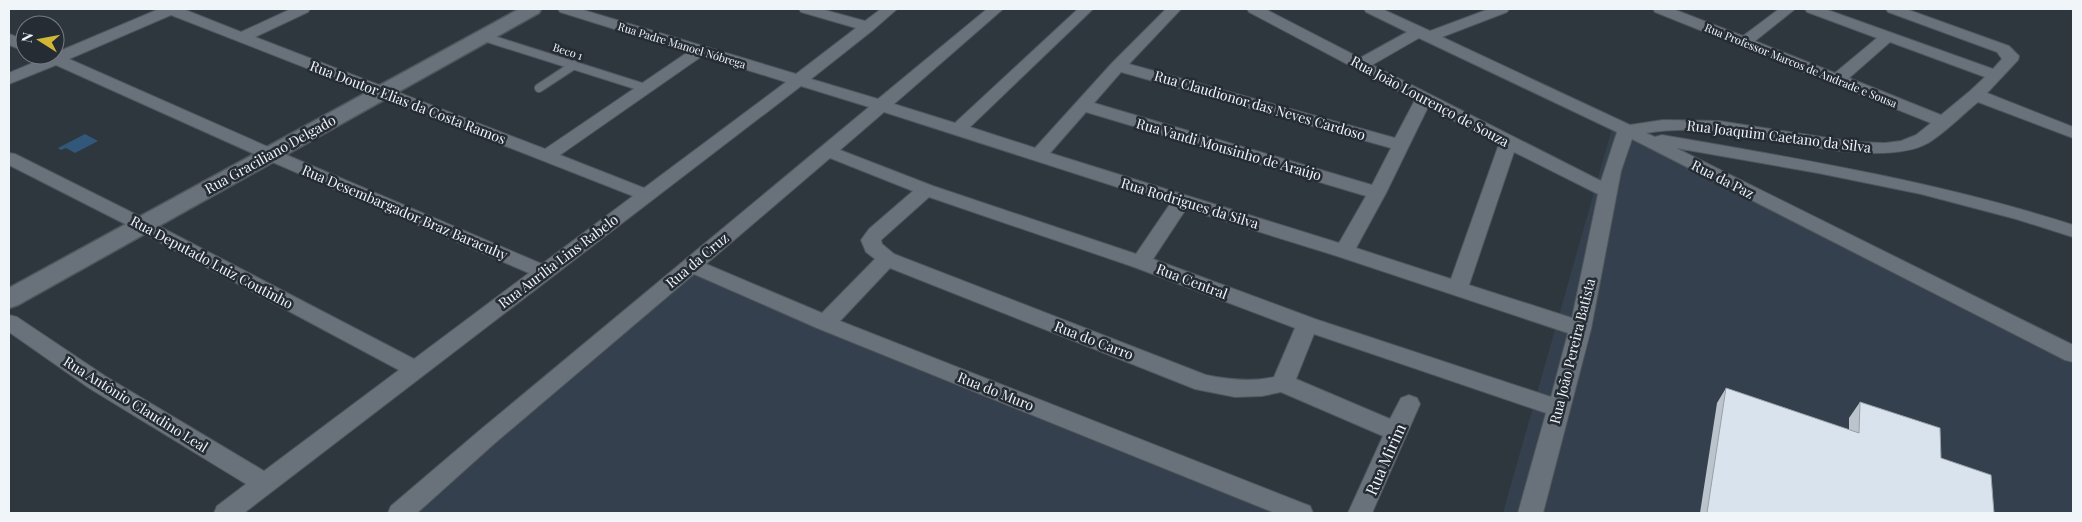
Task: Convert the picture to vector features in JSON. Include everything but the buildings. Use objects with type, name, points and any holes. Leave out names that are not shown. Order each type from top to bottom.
[{"type":"street","points":[[65,52],[171,9]]},
{"type":"street","name":"Rua Doutor Elias da Costa Ramos","points":[[171,9],[646,194]]},
{"type":"street","points":[[242,37],[303,9]]},
{"type":"street","name":"Rua Graciliano Delgado","points":[[9,299],[532,9]]},
{"type":"street","name":"Rua Padre Manoel Nóbrega","points":[[565,9],[798,81]]},
{"type":"street","points":[[806,9],[868,26]]},
{"type":"street","name":"Rua Aurília Lins Rabelo","points":[[226,513],[798,81],[890,9]]},
{"type":"street","name":"Rua da Cruz","points":[[400,513],[487,437],[996,9]]},
{"type":"street","points":[[958,129],[1086,9]]},
{"type":"street","points":[[1039,154],[1118,66],[1174,9]]},
{"type":"street","name":"Rua João Lourenço de Souza","points":[[1254,9],[1606,191]]},
{"type":"street","name":"Rua da Paz","points":[[1371,9],[1634,134],[2073,354]]},
{"type":"street","points":[[1362,64],[1423,35],[1502,9]]},
{"type":"street","name":"Rua Professor Marcos de Andrade e Sousa","points":[[1660,9],[1942,121]]},
{"type":"street","points":[[1745,42],[1788,9]]},
{"type":"street","points":[[1812,9],[1995,75]]},
{"type":"street","name":"Rua Joaquim Caetano da Silva","points":[[1634,134],[1663,125],[1699,125],[1837,145],[1885,148],[1904,146],[1922,139],[1976,95],[2010,60],[2011,56],[2003,49],[1894,9]]},
{"type":"street","points":[[1837,80],[1887,37]]},
{"type":"street","points":[[547,156],[699,51]]},
{"type":"street","name":"Rua Desembargador Braz Baracuhy","points":[[65,63],[269,154],[544,272]]},
{"type":"street","points":[[9,79],[36,65]]},
{"type":"street","name":"Rua Claudionor das Neves Cardoso","points":[[1118,66],[1401,145]]},
{"type":"street","name":"Rua Rodrigues da Silva","points":[[798,81],[1039,154],[1181,201],[1344,251],[1580,329]]},
{"type":"street","points":[[1976,95],[2073,133]]},
{"type":"street","points":[[1344,251],[1424,98]]},
{"type":"street","name":"Rua Vandi Mousinho de Araújo","points":[[1082,106],[1376,192]]},
{"type":"street","points":[[1634,134],[1887,180],[2026,216],[2073,231]]},
{"type":"street","name":"Rua João Pereira Batista","points":[[1531,513],[1580,329],[1606,191],[1617,153],[1634,134]]},
{"type":"street","points":[[1458,288],[1508,142]]},
{"type":"street","name":"Rua Central","points":[[827,152],[926,190],[1141,262],[1307,324],[1558,408]]},
{"type":"street","name":"Rua Deputado Luiz Coutinho","points":[[9,158],[142,225],[415,369]]},
{"type":"street","name":"Rua do Carro","points":[[926,190],[876,233],[871,240],[873,247],[887,259],[1203,383],[1235,389],[1262,388],[1283,383]]},
{"type":"street","points":[[1141,262],[1181,201]]},
{"type":"street","points":[[825,323],[887,259]]},
{"type":"street","name":"Rua do Muro","points":[[691,265],[825,323],[1302,513]]},
{"type":"street","name":"Rua Antônio Claudino Leal","points":[[9,322],[98,382],[264,483]]},
{"type":"street","points":[[1307,324],[1283,383],[1397,432]]},
{"type":"street","name":"Rua Mirim","points":[[1360,513],[1410,404]]},
{"type":"lane","name":"Beco 1","points":[[484,37],[645,88]]},
{"type":"lane","points":[[539,88],[574,65]]},
{"type":"shaded area","points":[[1613,125],[2073,354],[2073,513],[1503,513]]},
{"type":"shaded area","points":[[85,134],[98,141],[75,153],[66,148],[61,150],[58,148]]},
{"type":"shaded area","points":[[687,264],[1302,513],[388,513]]}]
